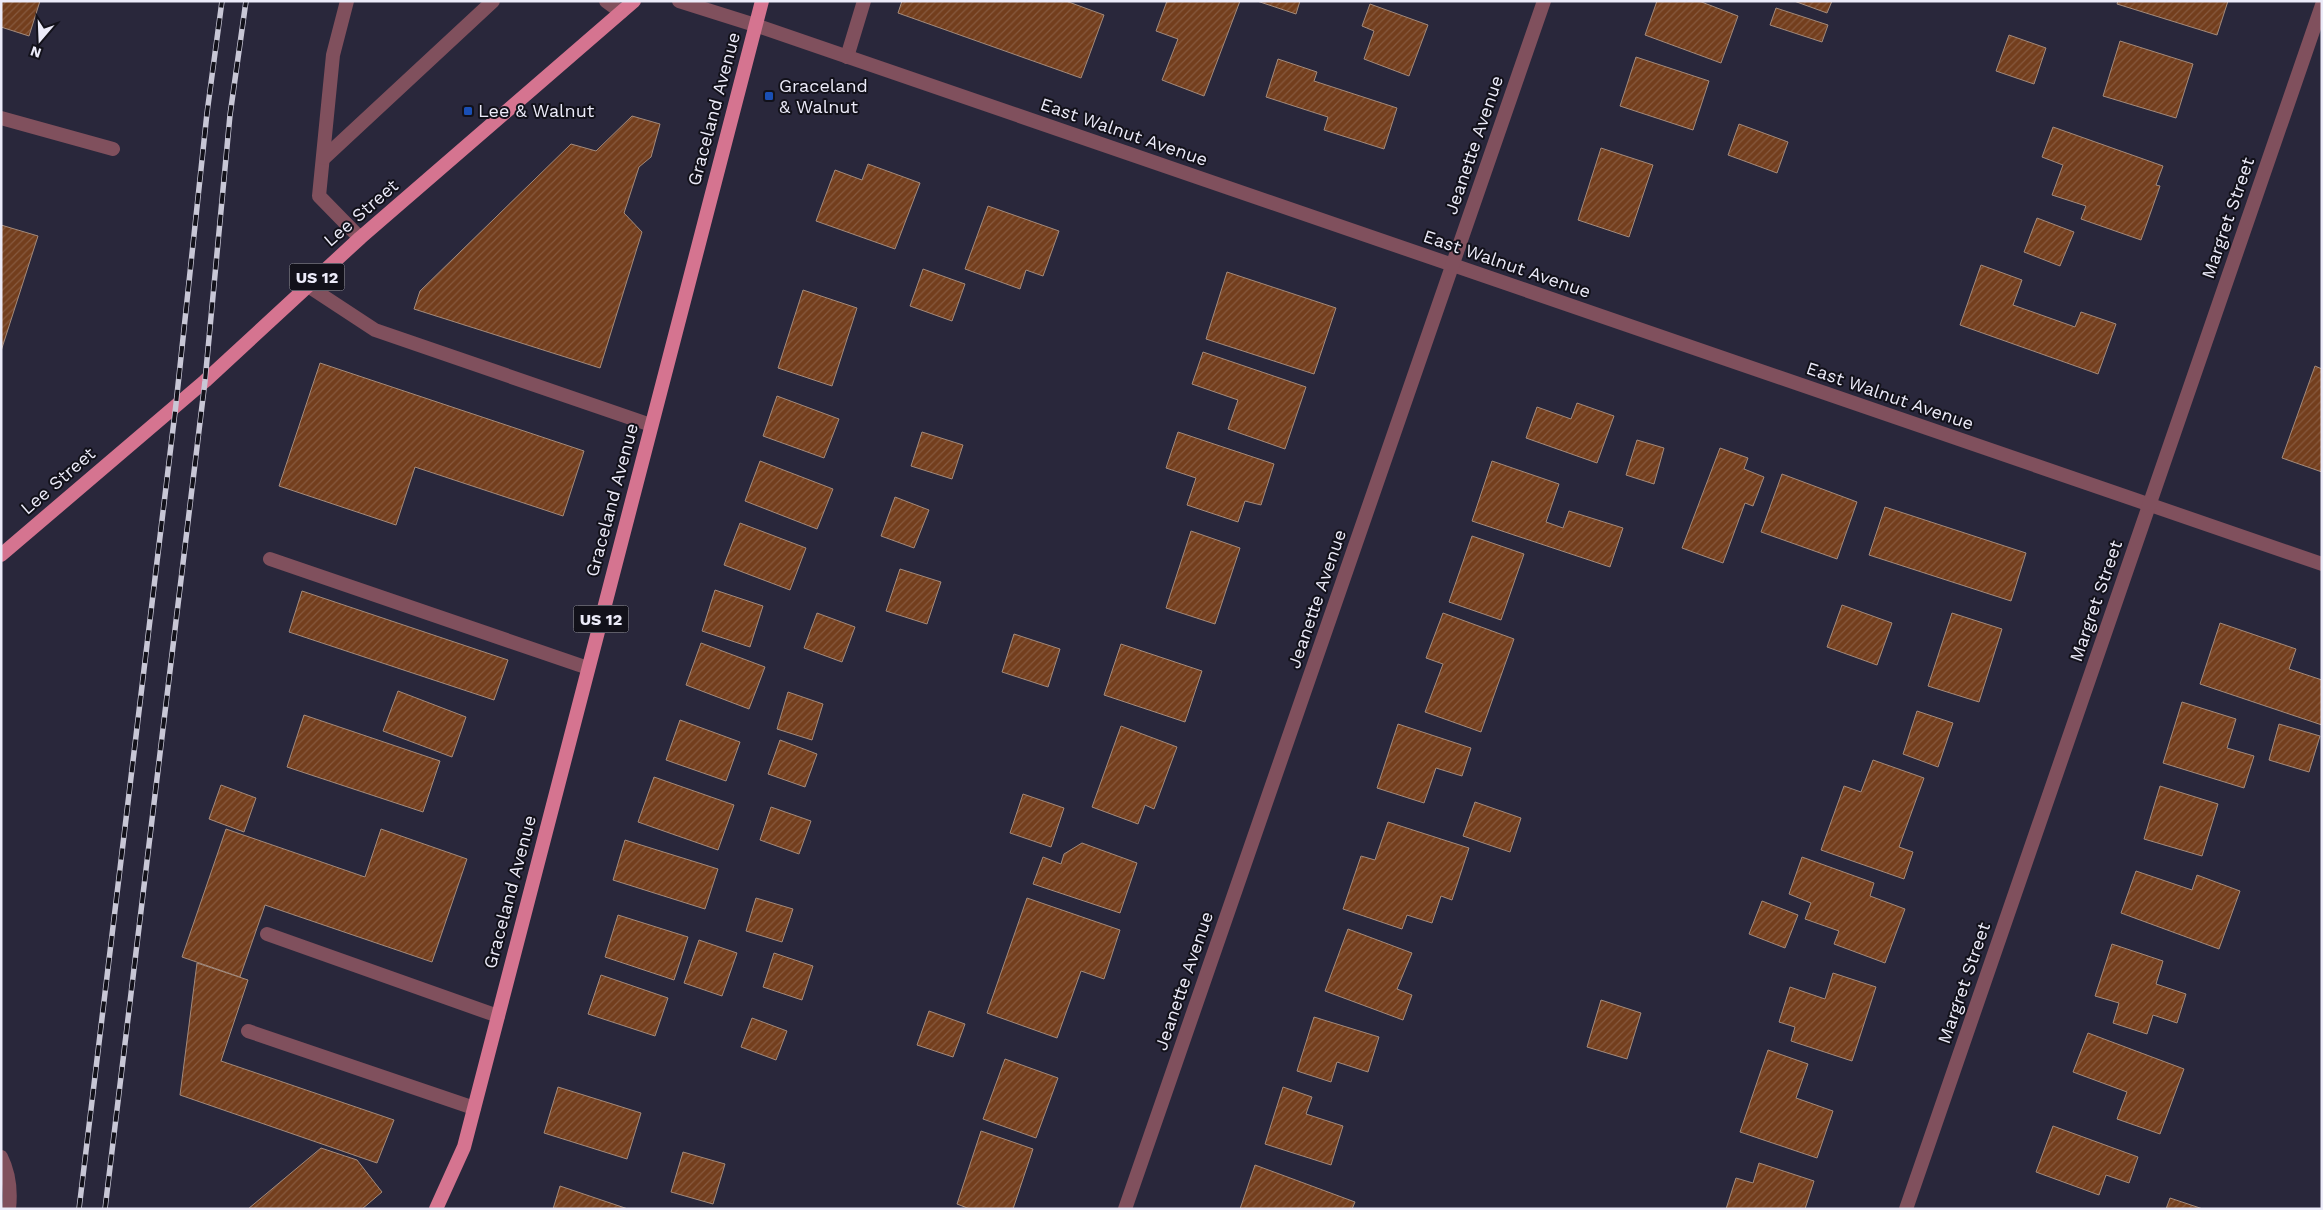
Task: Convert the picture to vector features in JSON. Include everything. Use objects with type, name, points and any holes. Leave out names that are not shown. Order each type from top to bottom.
[{"type":"main road","name":"Lee Street","points":[[1,555],[205,381],[360,238],[634,1]]},
{"type":"main road","name":"Graceland Avenue","points":[[436,1209],[464,1147],[762,1]]},
{"type":"street","points":[[347,1],[332,55],[319,196],[360,238]]},
{"type":"street","points":[[324,158],[492,1]]},
{"type":"street","points":[[606,1],[622,12]]},
{"type":"street","name":"East Walnut Avenue","points":[[679,1],[755,25],[2322,564]]},
{"type":"street","points":[[847,57],[864,1]]},
{"type":"street","name":"Jeanette Avenue","points":[[1126,1209],[1544,1]]},
{"type":"street","name":"Margret Street","points":[[1906,1209],[2322,5]]},
{"type":"street","points":[[1,118],[113,149]]},
{"type":"street","points":[[308,286],[375,330],[651,425]]},
{"type":"street","points":[[270,559],[588,668]]},
{"type":"street","points":[[267,934],[498,1016]]},
{"type":"street","points":[[248,1031],[474,1108]]},
{"type":"street","points":[[1,1157],[6,1167],[10,1193],[9,1209]]},
{"type":"building","points":[[1,1],[40,1],[29,36],[1,27]]},
{"type":"building","points":[[902,1],[1066,1],[1104,15],[1081,78],[898,13]]},
{"type":"building","points":[[1167,1],[1240,1],[1204,96],[1162,80],[1178,39],[1156,31]]},
{"type":"building","points":[[1257,1],[1300,1],[1296,14]]},
{"type":"building","points":[[1657,1],[1699,1],[1738,16],[1721,63],[1645,35]]},
{"type":"building","points":[[1794,1],[1832,1],[1827,13]]},
{"type":"building","points":[[2118,1],[2228,1],[2217,35],[2117,4]]},
{"type":"building","points":[[1370,4],[1428,25],[1409,76],[1364,59],[1374,31],[1362,26]]},
{"type":"building","points":[[1776,8],[1828,25],[1822,42],[1770,25]]},
{"type":"building","points":[[2009,35],[2046,48],[2034,84],[1996,71]]},
{"type":"building","points":[[2120,41],[2193,64],[2176,118],[2103,96]]},
{"type":"building","points":[[1636,57],[1709,81],[1693,130],[1620,106]]},
{"type":"building","points":[[1278,59],[1317,72],[1314,81],[1397,108],[1384,149],[1324,130],[1328,117],[1266,97]]},
{"type":"building","points":[[632,116],[660,124],[651,157],[639,167],[624,213],[642,232],[600,368],[414,309],[420,291],[571,144],[596,151]]},
{"type":"building","points":[[1739,124],[1788,142],[1777,173],[1728,155]]},
{"type":"building","points":[[2053,127],[2163,166],[2156,185],[2160,186],[2141,240],[2081,219],[2086,206],[2052,195],[2063,165],[2042,157]]},
{"type":"building","points":[[1601,148],[1653,165],[1629,237],[1578,220]]},
{"type":"building","points":[[868,164],[920,183],[895,249],[816,221],[835,170],[862,180]]},
{"type":"building","points":[[988,206],[1059,231],[1043,276],[1026,270],[1020,289],[965,269]]},
{"type":"building","points":[[2037,218],[2074,232],[2060,266],[2024,252]]},
{"type":"building","points":[[1,225],[38,236],[1,351]]},
{"type":"building","points":[[1981,265],[2022,280],[2013,305],[2075,327],[2081,312],[2116,324],[2098,374],[1960,325]]},
{"type":"building","points":[[923,269],[965,284],[952,321],[910,306]]},
{"type":"building","points":[[1227,272],[1336,308],[1314,374],[1206,339]]},
{"type":"building","points":[[803,290],[857,308],[832,386],[778,368]]},
{"type":"building","points":[[1203,352],[1306,387],[1285,449],[1228,429],[1238,400],[1192,384]]},
{"type":"building","points":[[320,363],[584,451],[563,516],[415,467],[396,525],[279,486]]},
{"type":"building","points":[[2315,366],[2322,369],[2322,472],[2282,458]]},
{"type":"building","points":[[777,396],[839,419],[824,458],[763,436]]},
{"type":"building","points":[[1577,403],[1614,416],[1597,463],[1526,438],[1537,407],[1571,419]]},
{"type":"building","points":[[922,432],[963,445],[952,479],[911,466]]},
{"type":"building","points":[[1178,432],[1274,464],[1261,505],[1245,501],[1238,522],[1187,505],[1196,478],[1166,468]]},
{"type":"building","points":[[1637,440],[1664,448],[1654,484],[1626,475]]},
{"type":"building","points":[[1720,448],[1748,458],[1744,469],[1764,477],[1753,506],[1745,503],[1723,563],[1682,548]]},
{"type":"building","points":[[760,461],[833,489],[817,529],[745,501]]},
{"type":"building","points":[[1492,461],[1559,484],[1546,522],[1563,528],[1569,511],[1623,528],[1610,567],[1472,521]]},
{"type":"building","points":[[1782,474],[1857,502],[1837,559],[1761,532]]},
{"type":"building","points":[[895,497],[929,510],[914,548],[881,536]]},
{"type":"building","points":[[1885,507],[2026,553],[2011,601],[1869,555]]},
{"type":"building","points":[[740,523],[806,548],[790,590],[724,565]]},
{"type":"building","points":[[1191,531],[1240,548],[1215,624],[1166,608]]},
{"type":"building","points":[[1472,536],[1524,554],[1501,620],[1449,602]]},
{"type":"building","points":[[900,569],[941,582],[927,624],[886,611]]},
{"type":"building","points":[[715,590],[763,606],[750,647],[702,631]]},
{"type":"building","points":[[302,591],[508,660],[494,700],[289,632]]},
{"type":"building","points":[[1842,605],[1892,623],[1877,665],[1827,647]]},
{"type":"building","points":[[817,613],[855,627],[842,662],[804,648]]},
{"type":"building","points":[[1443,613],[1514,639],[1481,732],[1425,712],[1443,664],[1426,658]]},
{"type":"building","points":[[1952,613],[2002,629],[1979,702],[1928,686]]},
{"type":"building","points":[[2220,623],[2296,649],[2289,669],[2322,680],[2322,725],[2200,684]]},
{"type":"building","points":[[1014,634],[1060,649],[1048,687],[1002,672]]},
{"type":"building","points":[[701,643],[765,667],[749,709],[686,685]]},
{"type":"building","points":[[1121,644],[1202,671],[1185,722],[1104,695]]},
{"type":"building","points":[[398,691],[466,717],[452,757],[383,731]]},
{"type":"building","points":[[788,692],[823,704],[812,740],[777,729]]},
{"type":"building","points":[[2182,702],[2236,719],[2227,748],[2254,756],[2244,788],[2163,763]]},
{"type":"building","points":[[1917,711],[1953,723],[1938,767],[1903,754]]},
{"type":"building","points":[[304,715],[440,761],[423,812],[287,767]]},
{"type":"building","points":[[680,720],[740,742],[726,781],[666,760]]},
{"type":"building","points":[[1398,724],[1471,748],[1462,776],[1436,768],[1424,803],[1377,788]]},
{"type":"building","points":[[2279,724],[2320,736],[2309,772],[2269,760]]},
{"type":"building","points":[[1121,726],[1177,747],[1154,809],[1145,805],[1138,824],[1092,807]]},
{"type":"building","points":[[780,740],[817,754],[805,787],[768,774]]},
{"type":"building","points":[[1873,760],[1924,778],[1899,847],[1913,852],[1904,879],[1821,850],[1844,786],[1861,792]]},
{"type":"building","points":[[654,777],[734,805],[718,850],[638,822]]},
{"type":"building","points":[[221,785],[256,798],[244,832],[209,819]]},
{"type":"building","points":[[2160,786],[2218,804],[2202,856],[2144,839]]},
{"type":"building","points":[[1023,794],[1064,808],[1051,847],[1010,833]]},
{"type":"building","points":[[1475,802],[1521,818],[1510,852],[1463,836]]},
{"type":"building","points":[[771,807],[811,821],[799,854],[760,840]]},
{"type":"building","points":[[1388,822],[1469,848],[1452,900],[1441,896],[1432,923],[1407,915],[1402,929],[1343,909],[1361,856],[1375,860]]},
{"type":"building","points":[[226,829],[365,877],[381,829],[467,859],[432,962],[265,905],[240,977],[182,957]]},
{"type":"building","points":[[625,840],[718,869],[705,909],[613,880]]},
{"type":"building","points":[[1082,843],[1137,863],[1120,913],[1033,884],[1043,857],[1061,864],[1064,854]]},
{"type":"building","points":[[1802,857],[1874,883],[1870,896],[1905,909],[1885,963],[1834,944],[1839,931],[1805,919],[1811,903],[1789,894]]},
{"type":"building","points":[[2136,871],[2192,890],[2197,875],[2240,891],[2219,949],[2121,913]]},
{"type":"building","points":[[756,898],[793,909],[782,942],[746,931]]},
{"type":"building","points":[[1027,898],[1120,930],[1104,979],[1081,971],[1057,1038],[987,1013]]},
{"type":"building","points":[[1762,901],[1798,915],[1785,948],[1749,934]]},
{"type":"building","points":[[618,915],[688,937],[674,980],[605,957]]},
{"type":"building","points":[[1348,929],[1412,953],[1397,989],[1412,995],[1403,1020],[1325,991]]},
{"type":"building","points":[[699,940],[737,953],[722,996],[684,983]]},
{"type":"building","points":[[2112,944],[2163,961],[2156,984],[2186,994],[2177,1023],[2153,1015],[2147,1034],[2113,1023],[2119,1003],[2095,996]]},
{"type":"building","points":[[774,953],[813,966],[802,1000],[763,987]]},
{"type":"building","points":[[197,963],[248,980],[221,1061],[394,1120],[377,1163],[180,1095]]},
{"type":"building","points":[[1833,973],[1876,987],[1852,1061],[1791,1041],[1795,1027],[1779,1022],[1790,987],[1825,999]]},
{"type":"building","points":[[601,975],[668,998],[655,1036],[588,1014]]},
{"type":"building","points":[[1601,1000],[1641,1013],[1627,1059],[1587,1047]]},
{"type":"building","points":[[929,1011],[965,1024],[953,1057],[917,1045]]},
{"type":"building","points":[[1314,1017],[1379,1037],[1368,1072],[1337,1062],[1331,1082],[1297,1071]]},
{"type":"building","points":[[752,1018],[787,1031],[776,1060],[741,1047]]},
{"type":"building","points":[[2088,1033],[2184,1069],[2160,1134],[2117,1119],[2127,1092],[2073,1072]]},
{"type":"building","points":[[1768,1050],[1808,1064],[1796,1098],[1833,1111],[1817,1158],[1740,1132]]},
{"type":"building","points":[[1005,1059],[1058,1078],[1036,1138],[983,1119]]},
{"type":"building","points":[[558,1087],[641,1113],[627,1159],[544,1133]]},
{"type":"building","points":[[1283,1087],[1312,1097],[1306,1114],[1343,1126],[1331,1165],[1265,1144]]},
{"type":"building","points":[[2053,1126],[2138,1157],[2129,1183],[2106,1175],[2099,1195],[2036,1172]]},
{"type":"building","points":[[981,1131],[1033,1149],[1013,1209],[970,1209],[957,1204]]},
{"type":"building","points":[[321,1148],[357,1160],[382,1192],[362,1209],[248,1209]]},
{"type":"building","points":[[683,1152],[725,1164],[713,1204],[671,1192]]},
{"type":"building","points":[[1759,1163],[1814,1181],[1805,1209],[1726,1209],[1736,1178],[1753,1183]]},
{"type":"building","points":[[1255,1165],[1355,1202],[1352,1209],[1240,1209]]},
{"type":"building","points":[[560,1186],[628,1209],[553,1209]]},
{"type":"building","points":[[2170,1198],[2203,1209],[2166,1209]]},
{"type":"railway","points":[[79,1209],[176,404],[207,113],[222,1]]},
{"type":"railway","points":[[105,1209],[205,381],[230,115],[246,1]]},
{"type":"place","name":"Graceland & Walnut","points":[[769,96]]},
{"type":"place","name":"Lee & Walnut","points":[[468,111]]}]
